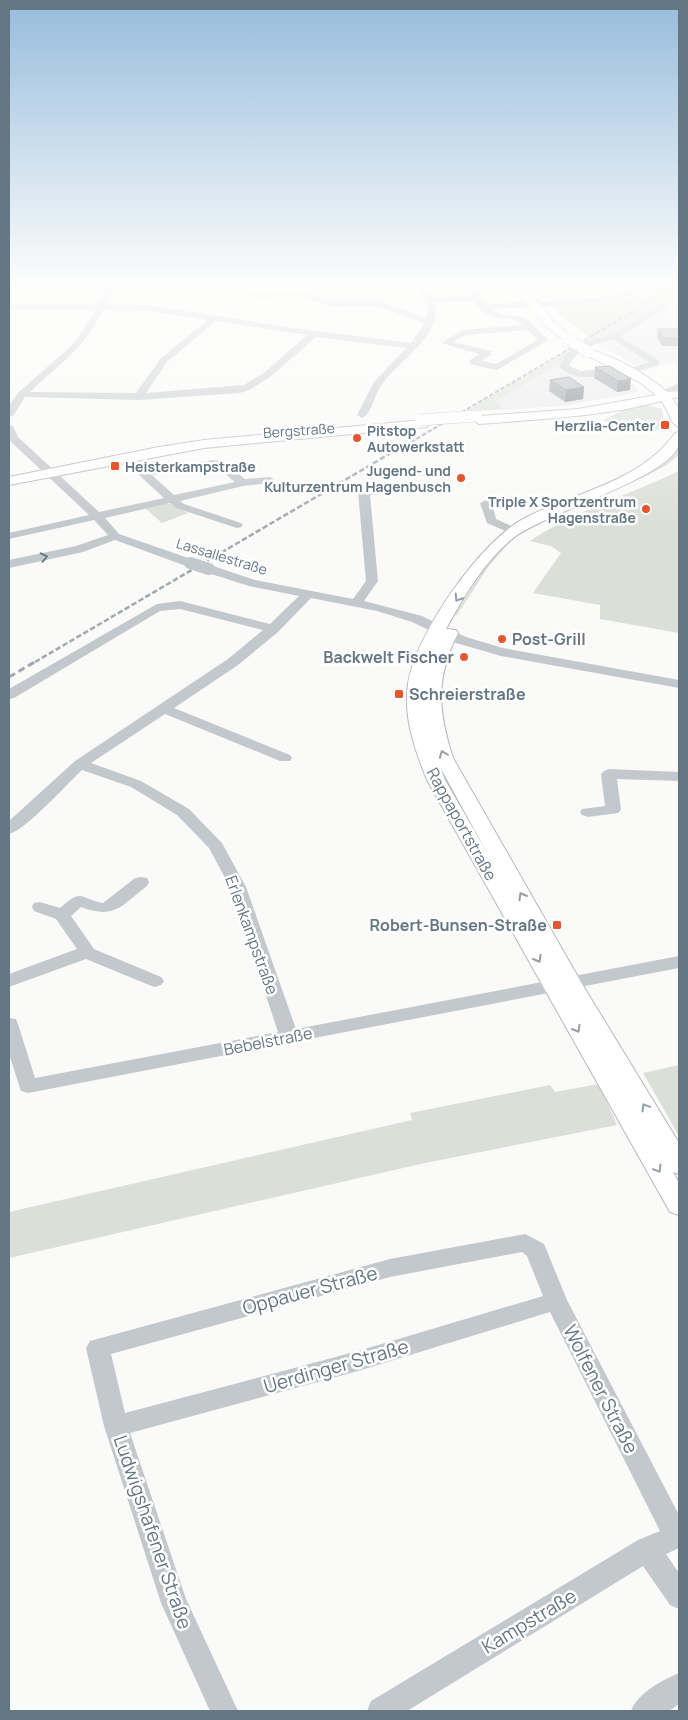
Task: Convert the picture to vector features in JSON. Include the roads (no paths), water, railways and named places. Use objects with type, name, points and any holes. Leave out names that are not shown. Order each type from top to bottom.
[{"type":"main road","points":[[620,367],[673,393],[679,423]]},
{"type":"main road","points":[[620,367],[646,387],[648,395]]},
{"type":"main road","name":"Bergstraße","points":[[9,476],[232,440],[561,410],[648,395],[673,393]]},
{"type":"main road","name":"Bergstraße","points":[[478,418],[564,414],[610,408],[673,393]]},
{"type":"main road","name":"Rappaportstraße","points":[[444,632],[477,567],[500,542],[514,531],[544,514],[636,474],[664,456],[679,439]]},
{"type":"main road","name":"Rappaportstraße","points":[[677,462],[644,479],[541,525],[518,540],[501,557],[444,632],[430,642],[416,683],[417,727],[424,751],[436,780],[562,985],[679,1164]]},
{"type":"main road","name":"Bergstraße","points":[[9,481],[47,471]]},
{"type":"main road","name":"Rappaportstraße","points":[[562,985],[679,1205]]},
{"type":"street","points":[[9,414],[13,404],[22,394],[52,367]]},
{"type":"street","points":[[138,397],[159,367]]},
{"type":"street","points":[[22,394],[62,397],[138,397],[246,389],[261,380],[276,367]]},
{"type":"street","points":[[362,416],[376,386],[393,367]]},
{"type":"street","points":[[566,367],[570,371],[580,373],[625,370],[637,367]]},
{"type":"street","points":[[10,435],[47,471]]},
{"type":"street","points":[[237,525],[180,506],[144,473],[214,463],[219,464],[243,483]]},
{"type":"street","name":"Lassallestraße","points":[[47,471],[97,516],[115,536],[190,563],[252,583],[356,603],[417,619],[461,640],[519,656],[679,684]]},
{"type":"street","points":[[9,536],[243,483],[270,480]]},
{"type":"street","points":[[356,603],[372,581],[364,492],[432,487]]},
{"type":"street","points":[[486,503],[491,521],[514,531]]},
{"type":"street","points":[[9,564],[79,549],[115,536]]},
{"type":"street","points":[[9,828],[25,816],[80,764],[233,662],[273,629],[308,594]]},
{"type":"street","points":[[9,695],[158,608],[180,605],[273,629]]},
{"type":"street","points":[[163,708],[285,758]]},
{"type":"street","name":"Erlenkampstraße","points":[[80,764],[136,784],[183,812],[216,846],[238,887],[289,1037]]},
{"type":"street","points":[[588,812],[613,810],[609,774],[679,777]]},
{"type":"street","points":[[62,915],[79,900],[100,908],[107,908],[141,882]]},
{"type":"street","points":[[40,907],[62,915],[85,947],[86,952]]},
{"type":"street","points":[[9,981],[86,952],[155,981]]},
{"type":"street","points":[[562,985],[679,962]]},
{"type":"street","name":"Bebelstraße","points":[[9,1024],[28,1086],[562,985]]},
{"type":"street","name":"Wolfener Straße","points":[[525,1243],[536,1250],[556,1301],[678,1536]]},
{"type":"street","name":"Oppauer Straße","points":[[98,1348],[390,1268],[525,1243]]},
{"type":"street","name":"Uerdinger Straße","points":[[116,1426],[358,1361],[556,1301]]},
{"type":"street","name":"Ludwigshafener Straße","points":[[98,1348],[116,1426],[174,1603],[224,1711]]},
{"type":"street","name":"Kampstraße","points":[[381,1711],[647,1549],[678,1536]]},
{"type":"street","points":[[647,1549],[679,1596]]},
{"type":"street","points":[[645,1711],[679,1687]]},
{"type":"railway","points":[[394,452],[538,367]]},
{"type":"railway","points":[[35,662],[396,450]]},
{"type":"railway","points":[[9,677],[38,660]]},
{"type":"place","name":"Herzlia-Center","points":[[665,425]]},
{"type":"place","name":"Pitstop Autowerkstatt","points":[[357,438]]},
{"type":"place","name":"Heisterkampstraße","points":[[115,466]]},
{"type":"place","name":"Jugend- und Kulturzentrum Hagenbusch","points":[[461,478]]},
{"type":"place","name":"Triple X Sportzentrum Hagenstraße","points":[[646,509]]},
{"type":"place","name":"Post-Grill","points":[[502,639]]},
{"type":"place","name":"Backwelt Fischer","points":[[464,657]]},
{"type":"place","name":"Schreierstraße","points":[[399,694]]},
{"type":"place","name":"Robert-Bunsen-Straße","points":[[557,925]]}]
